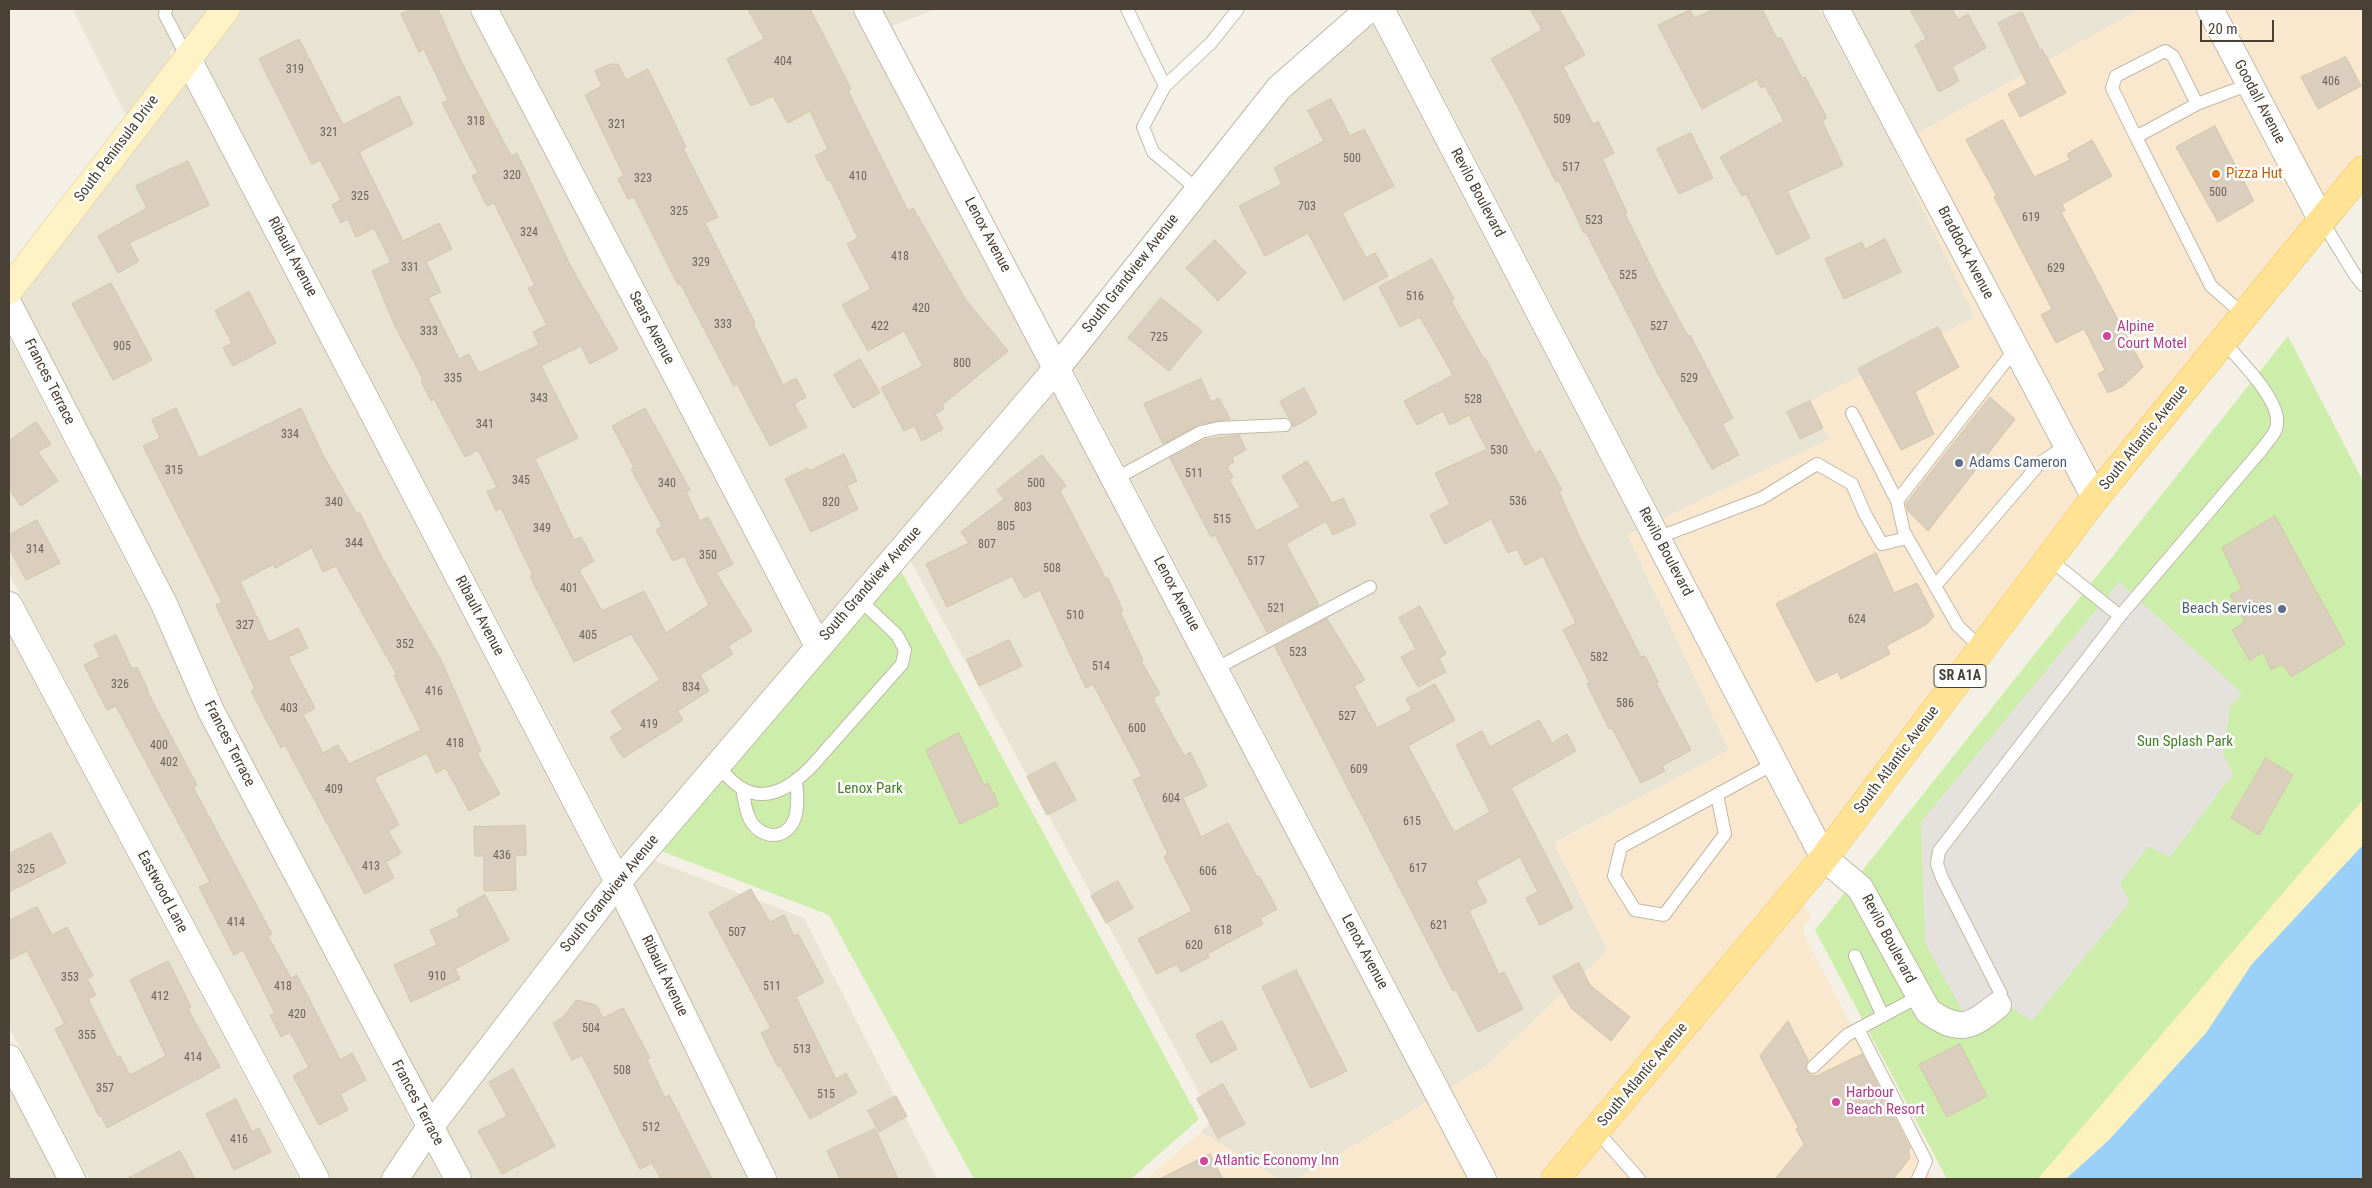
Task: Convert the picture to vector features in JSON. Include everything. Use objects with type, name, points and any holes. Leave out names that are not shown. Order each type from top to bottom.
[{"type":"main road","name":"South Peninsula Drive","points":[[9,290],[220,11]]},
{"type":"main road","name":"South Atlantic Avenue","points":[[1555,1179],[1824,858],[2095,498],[2363,170]]},
{"type":"street","name":"Sears Avenue","points":[[484,9],[818,646]]},
{"type":"street","name":"Lenox Avenue","points":[[867,9],[1483,1179]]},
{"type":"street","name":"South Grandview Avenue","points":[[395,1179],[430,1127],[618,882],[1057,368],[1279,88],[1369,9]]},
{"type":"street","name":"Revilo Boulevard","points":[[1382,9],[1824,858],[1860,888],[1918,997],[1928,1011],[1943,1022],[1958,1026],[1976,1023],[1998,1005]]},
{"type":"street","name":"Braddock Avenue","points":[[1836,9],[2095,498]]},
{"type":"street","name":"Goodall Avenue","points":[[2210,9],[2322,221]]},
{"type":"street","name":"Ribault Avenue","points":[[187,57],[618,882],[763,1179]]},
{"type":"street","name":"Frances Terrace","points":[[9,305],[164,604],[211,711],[458,1179]]},
{"type":"street","name":"Eastwood Lane","points":[[9,605],[316,1179]]},
{"type":"street","points":[[9,1058],[72,1179]]},
{"type":"lane","points":[[166,9],[165,16],[187,57]]},
{"type":"lane","points":[[1127,9],[1165,86]]},
{"type":"lane","points":[[1198,190],[1152,152],[1143,127],[1165,86],[1211,43],[1238,9]]},
{"type":"lane","points":[[2197,104],[2173,56],[2165,51],[2116,76],[2112,88],[2211,286],[2244,315]]},
{"type":"lane","points":[[2136,137],[2197,104],[2250,84]]},
{"type":"lane","points":[[2322,221],[2355,275],[2363,284]]},
{"type":"lane","points":[[1998,1005],[2002,994],[1942,878],[1937,864],[1939,851],[2120,616],[2263,448],[2276,429],[2276,410],[2265,390],[2224,341]]},
{"type":"lane","points":[[1897,501],[2016,348]]},
{"type":"lane","points":[[1852,413],[1897,501],[1907,538],[1958,626],[1981,648]]},
{"type":"lane","points":[[1115,479],[1201,432],[1219,428],[1285,425]]},
{"type":"lane","points":[[1935,586],[2040,463],[2067,445]]},
{"type":"lane","points":[[1657,538],[1762,498],[1817,464],[1852,484],[1865,514],[1882,544],[1907,538]]},
{"type":"lane","points":[[2049,559],[2120,616]]},
{"type":"lane","points":[[1215,669],[1370,587]]},
{"type":"lane","points":[[717,766],[742,788],[757,794],[779,791],[796,782],[902,664],[905,650],[897,635],[859,599]]},
{"type":"lane","points":[[1717,795],[1725,834],[1664,915],[1634,910],[1614,876],[1621,847],[1775,763]]},
{"type":"lane","points":[[742,788],[748,816],[755,826],[766,835],[778,836],[791,826],[798,793],[796,782]]},
{"type":"lane","points":[[1855,956],[1883,1016]]},
{"type":"lane","points":[[1813,1067],[1847,1035],[1918,997]]},
{"type":"lane","points":[[1858,1029],[1926,1161],[1918,1179]]},
{"type":"lane","points":[[1596,1130],[1639,1179]]},
{"type":"shaded area","points":[[73,9],[209,9],[178,47],[169,52],[171,57],[126,115]]},
{"type":"shaded area","points":[[242,9],[468,9],[802,646],[622,857],[203,57]]},
{"type":"shaded area","points":[[500,9],[851,9],[1040,368],[822,622]]},
{"type":"shaded area","points":[[883,9],[936,9],[892,26]]},
{"type":"shaded area","points":[[1398,9],[1819,9],[1893,147],[1975,317],[1807,403],[1830,439],[1663,518]]},
{"type":"shaded area","points":[[1852,9],[2140,9],[1918,133]]},
{"type":"shaded area","points":[[2140,9],[2194,9],[2305,221],[2098,473],[1918,133]]},
{"type":"shaded area","points":[[2226,9],[2363,9],[2363,150],[2325,197]]},
{"type":"shaded area","points":[[1372,23],[1637,531],[1628,536],[1729,750],[1554,843],[1608,950],[1486,1066],[1451,1087],[1073,368],[1289,97]]},
{"type":"shaded area","points":[[184,82],[601,881],[432,1102],[224,705],[177,598],[20,296]]},
{"type":"shaded area","points":[[1893,147],[2079,498],[1826,832],[1663,518],[1830,439],[1807,403],[1975,317]]},
{"type":"shaded area","points":[[9,337],[151,611],[199,718],[414,1127],[380,1179],[332,1179],[9,574]]},
{"type":"shaded area","points":[[1053,392],[1427,1102],[1297,1179],[1279,1179],[1201,1132],[1211,1121],[1210,1113],[910,560]]},
{"type":"shaded area","points":[[1637,531],[1807,857],[1538,1179],[1500,1179],[1451,1087],[1486,1066],[1608,950],[1554,844],[1729,750],[1628,535]]},
{"type":"shaded area","points":[[2119,582],[2242,693],[2230,707],[2223,753],[2233,774],[2170,857],[2148,846],[2120,884],[2130,902],[2032,1021],[1995,997],[1965,1016],[1925,942],[1921,822]]},
{"type":"shaded area","points":[[9,635],[299,1179],[89,1179],[9,1027]]},
{"type":"shaded area","points":[[653,860],[804,918],[937,1179],[779,1179],[634,883]]},
{"type":"shaded area","points":[[1803,901],[1811,917],[1804,926],[1804,935],[1932,1179],[1572,1179]]},
{"type":"shaded area","points":[[615,907],[747,1179],[474,1179],[446,1127]]},
{"type":"shaded area","points":[[9,1089],[56,1179],[9,1179]]},
{"type":"shaded area","points":[[1427,1102],[1467,1179],[1297,1179]]},
{"type":"shaded area","points":[[1201,1132],[1279,1179],[1147,1179]]},
{"type":"shaded area","points":[[428,1154],[441,1179],[411,1179]]},
{"type":"green space","name":"Sun Splash Park","points":[[2288,336],[2363,481],[2363,800],[2038,1179],[1947,1179],[1815,930]]},
{"type":"green space","name":"Lenox Park","points":[[894,558],[1199,1119],[1131,1179],[974,1179],[829,915],[648,846]]},
{"type":"sand","points":[[2363,800],[2363,1179],[2038,1179]]},
{"type":"water","points":[[2363,845],[2363,1179],[2066,1179],[2109,1140],[2206,1033],[2252,964]]},
{"type":"building","points":[[412,9],[438,9],[460,59],[511,156],[517,153],[571,267],[618,349],[590,364],[581,346],[541,366],[578,438],[535,459],[574,540],[581,537],[594,561],[579,570],[602,611],[644,591],[666,633],[709,605],[684,556],[673,561],[656,530],[662,526],[631,469],[634,467],[612,426],[645,408],[690,490],[686,492],[700,521],[708,517],[733,564],[716,573],[752,631],[728,646],[733,654],[700,675],[709,691],[677,711],[683,720],[623,758],[610,737],[623,729],[611,711],[660,680],[631,634],[574,662],[530,576],[533,575],[501,508],[496,511],[487,492],[497,487],[478,450],[465,457],[434,399],[431,401],[421,381],[423,379],[395,326],[372,271],[391,262],[374,228],[356,237],[348,219],[341,223],[332,205],[341,200],[320,160],[312,164],[259,59],[299,39],[308,56],[303,61],[309,58],[343,125],[399,96],[413,124],[359,152],[403,241],[439,223],[452,249],[426,262],[441,292],[428,298],[459,359],[469,354],[479,373],[539,345],[533,332],[547,325],[528,288],[535,285],[494,203],[487,206],[472,176],[478,173],[442,103],[448,100],[424,49],[419,52],[401,14]]},
{"type":"building","points":[[748,9],[810,9],[851,89],[848,91],[908,211],[913,208],[966,300],[1008,351],[942,405],[944,409],[935,414],[943,429],[922,441],[914,426],[904,431],[881,388],[923,366],[904,331],[868,351],[842,305],[871,289],[847,244],[858,238],[830,180],[828,181],[815,156],[828,149],[810,111],[788,123],[773,96],[751,106],[727,59],[764,39]]},
{"type":"building","points":[[1530,9],[1559,9],[1585,55],[1563,67],[1593,124],[1598,121],[1614,153],[1602,159],[1627,213],[1625,214],[1661,287],[1688,336],[1690,335],[1733,418],[1722,424],[1739,455],[1712,469],[1658,374],[1559,181],[1556,182],[1512,95],[1491,59],[1542,30]]},
{"type":"building","points":[[1714,9],[1762,9],[1777,39],[1781,38],[1802,78],[1805,77],[1827,118],[1822,121],[1843,165],[1787,191],[1810,238],[1777,255],[1746,194],[1742,196],[1720,157],[1784,121],[1765,86],[1761,88],[1757,79],[1702,109],[1658,25],[1690,10],[1694,18]]},
{"type":"building","points":[[1910,9],[1952,9],[1958,20],[1968,14],[1986,48],[1952,67],[1959,81],[1939,92],[1915,45],[1926,39]]},
{"type":"building","points":[[2022,12],[2040,50],[2042,49],[2066,93],[2020,117],[2008,94],[2027,84],[1998,23]]},
{"type":"building","points":[[2346,57],[2361,86],[2318,109],[2301,77]]},
{"type":"building","points":[[611,64],[618,64],[626,80],[648,69],[686,147],[683,148],[718,217],[705,223],[755,323],[753,324],[783,385],[796,378],[806,397],[794,404],[807,427],[770,446],[737,384],[734,386],[680,283],[678,285],[634,197],[628,199],[618,179],[624,176],[585,95],[602,86],[595,71]]},
{"type":"building","points":[[1331,99],[1350,136],[1364,129],[1394,186],[1342,213],[1366,258],[1375,253],[1388,276],[1344,300],[1308,233],[1265,256],[1239,206],[1282,184],[1274,168],[1324,141],[1308,111]]},
{"type":"building","points":[[2003,120],[2034,177],[2070,160],[2067,154],[2092,140],[2112,176],[2062,204],[2065,211],[2061,212],[2143,367],[2123,386],[2108,393],[2098,374],[2105,370],[2084,329],[2056,343],[2041,315],[2052,309],[1994,197],[1997,196],[1966,140]]},
{"type":"building","name":"Pizza Hut","points":[[2215,126],[2254,201],[2218,222],[2176,147]]},
{"type":"building","points":[[1691,133],[1713,178],[1679,194],[1657,149]]},
{"type":"building","points":[[188,161],[209,205],[129,243],[139,261],[118,273],[98,236],[147,208],[136,186]]},
{"type":"building","points":[[1885,239],[1901,272],[1844,299],[1825,259],[1862,242],[1865,249]]},
{"type":"building","points":[[1215,240],[1246,273],[1218,301],[1186,268]]},
{"type":"building","points":[[1432,259],[1454,299],[1451,301],[1485,358],[1535,454],[1540,450],[1562,490],[1559,492],[1580,538],[1641,657],[1645,656],[1658,682],[1656,683],[1691,750],[1662,766],[1665,771],[1641,783],[1612,728],[1609,729],[1587,684],[1590,683],[1563,630],[1576,623],[1543,556],[1525,565],[1517,549],[1508,553],[1491,519],[1445,544],[1430,515],[1450,504],[1435,473],[1487,449],[1469,415],[1450,425],[1443,411],[1417,425],[1404,401],[1453,375],[1420,317],[1400,327],[1379,287]]},
{"type":"building","points":[[111,283],[152,360],[113,380],[72,304]]},
{"type":"building","points":[[249,292],[276,343],[233,366],[223,348],[232,343],[215,311]]},
{"type":"building","points":[[1161,298],[1202,331],[1169,371],[1128,338]]},
{"type":"building","points":[[1938,327],[1959,367],[1915,392],[1934,434],[1901,450],[1858,369]]},
{"type":"building","points":[[860,359],[880,393],[853,408],[834,375]]},
{"type":"building","points":[[1201,379],[1211,402],[1219,398],[1230,419],[1199,424],[1163,444],[1144,404]]},
{"type":"building","points":[[1304,388],[1317,413],[1294,427],[1280,402]]},
{"type":"building","name":"Adams Cameron","points":[[1990,397],[2015,419],[1928,531],[1908,511],[1906,504]]},
{"type":"building","points":[[1810,401],[1823,428],[1800,439],[1787,412]]},
{"type":"building","points":[[176,408],[199,458],[301,408],[323,455],[357,514],[360,513],[381,556],[441,660],[481,751],[477,753],[500,794],[469,811],[446,768],[436,773],[427,753],[374,778],[399,825],[388,831],[401,853],[386,862],[394,878],[365,894],[285,745],[281,748],[251,691],[255,689],[216,605],[222,602],[143,446],[160,438],[152,420]],"holes":[[[312,548],[323,572],[336,566],[397,675],[394,676],[421,730],[349,764],[338,745],[323,753],[303,715],[315,708],[288,657],[308,648],[298,628],[269,642],[240,582],[274,564],[275,568]]]},
{"type":"building","points":[[36,422],[51,444],[38,452],[58,481],[21,506],[9,489],[9,441]]},
{"type":"building","points":[[1239,435],[1246,450],[1232,457],[1234,462],[1227,466],[1233,477],[1229,479],[1256,531],[1300,507],[1282,476],[1307,461],[1332,503],[1343,498],[1356,524],[1333,535],[1326,521],[1286,544],[1319,605],[1267,632],[1215,535],[1211,537],[1170,458],[1204,440]]},
{"type":"building","points":[[844,454],[857,481],[847,486],[858,509],[811,532],[785,479],[808,468],[809,471]]},
{"type":"building","points":[[1042,455],[1066,486],[1060,491],[1106,579],[1108,578],[1123,611],[1120,612],[1143,660],[1141,661],[1160,694],[1153,698],[1184,756],[1190,752],[1207,786],[1183,798],[1201,837],[1228,823],[1257,877],[1259,876],[1277,909],[1260,918],[1263,924],[1207,954],[1209,957],[1181,972],[1177,964],[1157,974],[1138,939],[1192,911],[1164,857],[1168,854],[1133,780],[1142,776],[1093,684],[1086,688],[1040,590],[1024,598],[1012,576],[947,607],[926,564],[969,543],[961,532],[1004,499],[997,490]]},
{"type":"building","name":"Beach Services","points":[[2275,516],[2345,644],[2291,677],[2283,664],[2271,670],[2263,652],[2250,661],[2232,630],[2245,622],[2230,595],[2242,589],[2222,548]]},
{"type":"building","points":[[37,520],[60,563],[26,580],[9,548],[9,535]]},
{"type":"building","points":[[1876,553],[1894,593],[1917,583],[1934,616],[1927,624],[1886,646],[1890,654],[1841,679],[1838,672],[1816,682],[1776,604]]},
{"type":"building","points":[[1420,606],[1446,654],[1439,658],[1446,672],[1418,687],[1401,657],[1416,649],[1399,618]]},
{"type":"building","points":[[1327,619],[1365,680],[1354,686],[1377,728],[1412,710],[1406,699],[1435,684],[1455,720],[1408,746],[1454,832],[1490,812],[1456,745],[1482,731],[1490,747],[1539,720],[1552,743],[1567,734],[1576,751],[1511,788],[1573,908],[1540,925],[1526,898],[1538,892],[1520,857],[1476,881],[1487,902],[1469,911],[1499,974],[1504,972],[1523,1009],[1478,1032],[1456,990],[1453,991],[1275,647]]},
{"type":"building","points":[[116,635],[132,669],[137,667],[147,691],[197,785],[193,787],[272,934],[268,936],[291,978],[297,975],[340,1060],[352,1053],[366,1080],[340,1094],[348,1110],[319,1125],[293,1076],[309,1067],[290,1032],[281,1037],[270,1015],[275,1013],[243,950],[234,955],[199,887],[210,882],[116,706],[107,710],[84,665],[100,657],[94,645]]},
{"type":"building","points":[[1009,640],[1022,666],[979,686],[967,660]]},
{"type":"building","points":[[959,733],[984,785],[988,783],[999,805],[960,824],[926,750]]},
{"type":"building","points":[[2266,758],[2293,775],[2259,835],[2231,818]]},
{"type":"building","points":[[1055,762],[1076,800],[1047,815],[1027,777]]},
{"type":"building","points":[[525,826],[526,855],[515,856],[516,890],[484,891],[484,856],[475,856],[474,827]]},
{"type":"building","points":[[51,833],[66,863],[9,892],[9,854]]},
{"type":"building","points":[[1118,881],[1133,908],[1106,923],[1091,896]]},
{"type":"building","points":[[751,889],[770,922],[784,915],[794,936],[798,934],[824,982],[796,997],[836,1079],[846,1073],[857,1093],[810,1119],[780,1066],[778,1067],[761,1033],[771,1028],[709,913]]},
{"type":"building","points":[[485,895],[509,940],[455,969],[460,979],[411,1002],[394,965],[437,945],[430,930],[460,916],[457,910]]},
{"type":"building","points":[[37,907],[52,935],[67,927],[93,976],[87,979],[96,995],[88,999],[117,1057],[120,1056],[130,1075],[166,1056],[130,980],[168,961],[191,1007],[188,1009],[220,1067],[107,1128],[101,1116],[99,1116],[55,1029],[65,1024],[27,951],[9,960],[9,921]]},
{"type":"building","points":[[1579,963],[1590,985],[1630,1017],[1611,1041],[1572,1009],[1553,977]]},
{"type":"building","points":[[1296,970],[1347,1071],[1311,1088],[1262,987]]},
{"type":"building","points":[[577,1000],[596,1005],[603,1018],[623,1008],[650,1058],[647,1060],[665,1098],[669,1095],[712,1179],[661,1179],[652,1163],[640,1169],[582,1055],[572,1060],[553,1023],[562,1018]]},
{"type":"building","points":[[1222,1021],[1237,1049],[1211,1063],[1196,1035]]},
{"type":"building","name":"Harbour Beach Resort","points":[[1788,1021],[1808,1060],[1805,1068],[1810,1075],[1816,1076],[1862,1054],[1910,1148],[1908,1151],[1910,1158],[1893,1179],[1775,1179],[1804,1144],[1796,1129],[1798,1127],[1760,1056]]},
{"type":"building","points":[[1960,1044],[1987,1096],[1947,1117],[1919,1065]]},
{"type":"building","points":[[513,1069],[555,1146],[502,1174],[478,1131],[507,1116],[489,1082]]},
{"type":"building","points":[[1223,1084],[1245,1124],[1218,1138],[1197,1099]]},
{"type":"building","points":[[896,1096],[907,1116],[879,1132],[868,1111]]},
{"type":"building","points":[[236,1099],[252,1132],[259,1128],[271,1152],[234,1170],[206,1114]]},
{"type":"building","points":[[875,1129],[898,1179],[840,1179],[827,1151]]},
{"type":"building","points":[[180,1151],[195,1179],[127,1179]]},
{"type":"building","name":"Atlantic Economy Inn","points":[[1210,1154],[1223,1179],[1160,1179]]},
{"type":"place","name":"Pizza Hut","points":[[2216,174]]},
{"type":"place","name":"Alpine Court Motel","points":[[2107,336]]},
{"type":"place","name":"Adams Cameron","points":[[1959,463]]},
{"type":"place","name":"Beach Services","points":[[2282,609]]},
{"type":"place","name":"Harbour Beach Resort","points":[[1836,1102]]},
{"type":"place","name":"Atlantic Economy Inn","points":[[1204,1161]]}]
